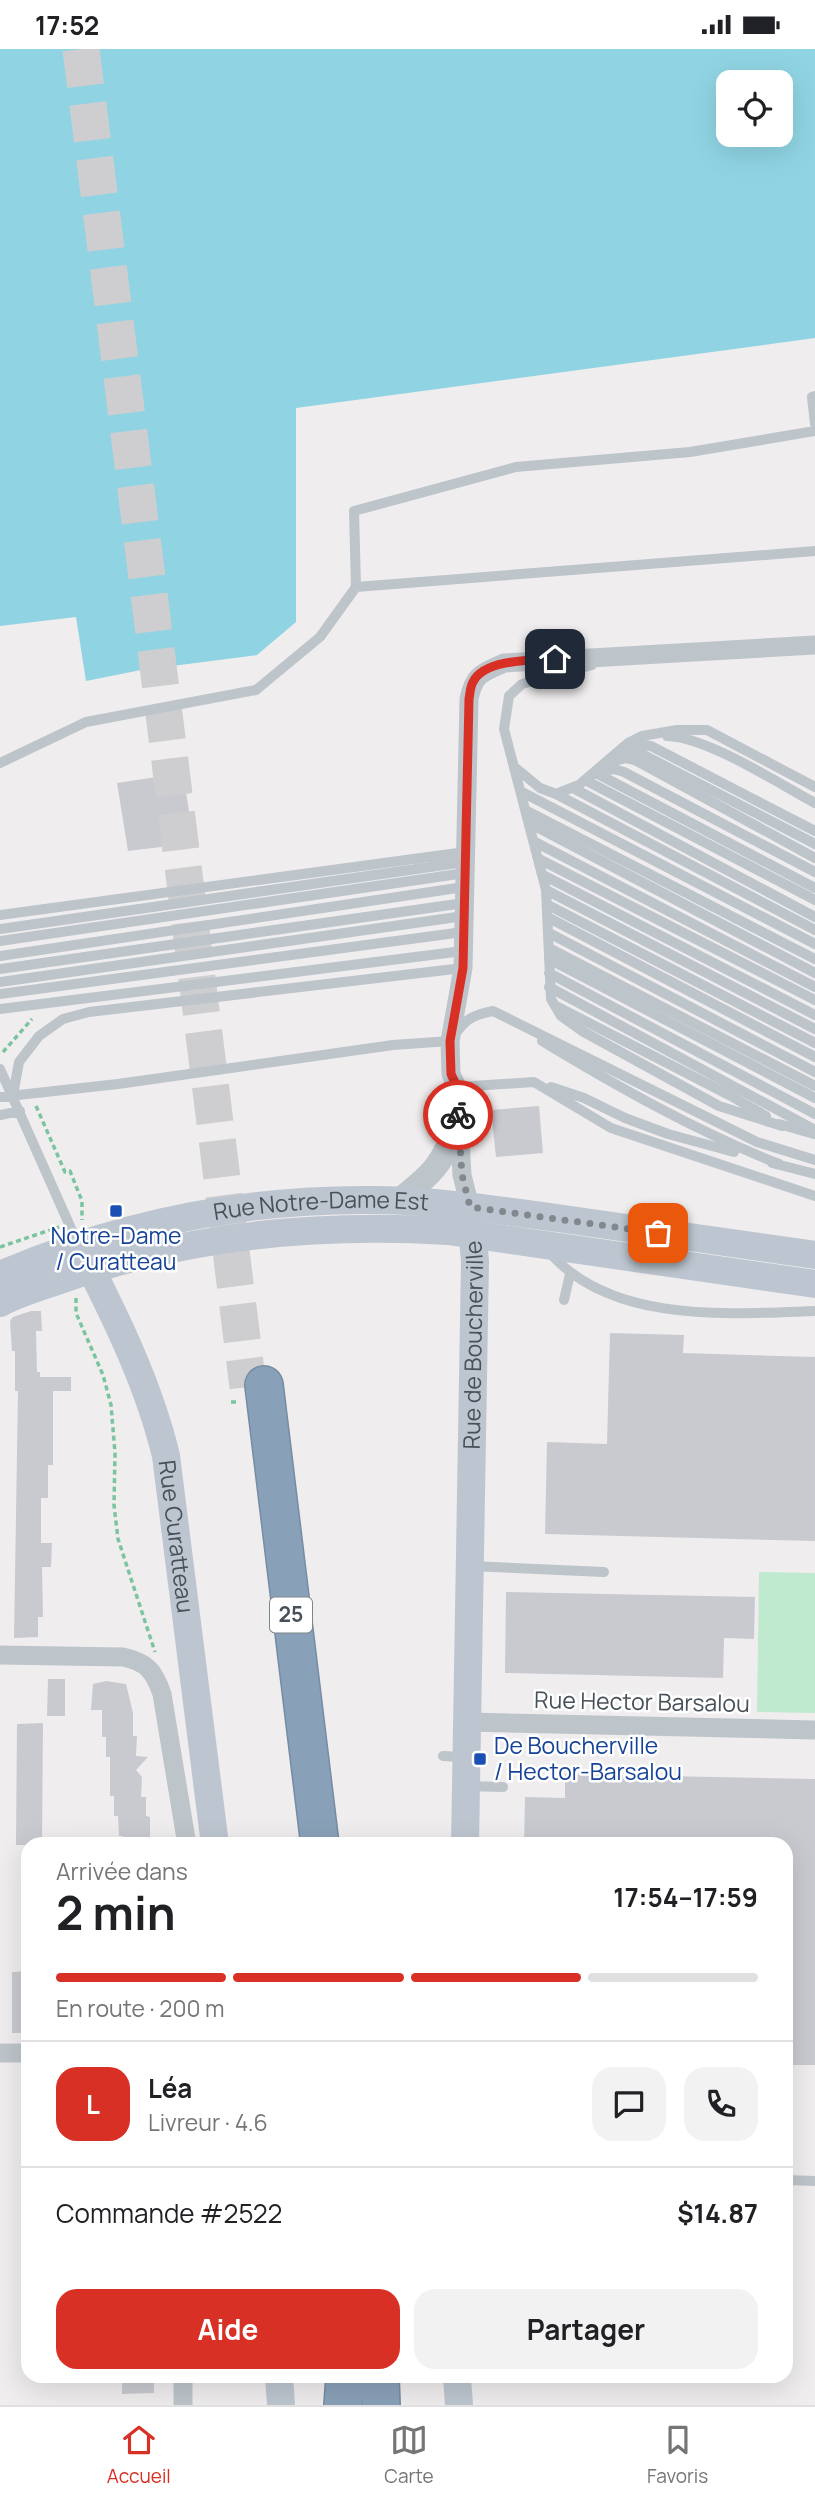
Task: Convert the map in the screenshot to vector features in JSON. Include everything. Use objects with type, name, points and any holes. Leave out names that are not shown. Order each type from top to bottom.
[{"type":"highway","name":"25","points":[[304,1837],[245,1394],[304,1724],[319,1837]]},
{"type":"highway","points":[[342,2405],[344,2383]]},
{"type":"highway","points":[[357,2383],[358,2405]]},
{"type":"highway","points":[[380,2383],[382,2405]]},
{"type":"highway","points":[[404,2405],[405,2383]]},
{"type":"main road","name":"Rue Notre-Dame Est","points":[[1,1295],[173,1219],[251,1206],[315,1201],[398,1201],[472,1221],[542,1245],[815,1284]]},
{"type":"main road","name":"Rue Notre-Dame Est","points":[[82,1258],[270,1233],[472,1221],[815,1255]]},
{"type":"main road","name":"Rue de Boucherville","points":[[465,1837],[466,1786],[455,1756],[468,1722],[475,1302],[472,1221]]},
{"type":"main road","name":"Rue Curatteau","points":[[82,1258],[147,1394],[166,1456],[214,1837]]},
{"type":"main road","points":[[279,2383],[281,2405]]},
{"type":"main road","points":[[457,2383],[459,2405]]},
{"type":"street","points":[[626,655],[815,645]]},
{"type":"street","name":"Rue de Boucherville","points":[[472,1221],[462,1175],[457,1087],[451,1074],[450,1041],[464,905],[469,699],[473,682],[480,674],[504,663],[626,655]]},
{"type":"street","points":[[398,1201],[431,1175],[442,1161],[459,1122]]},
{"type":"street","points":[[0,1655],[123,1657],[152,1661],[162,1694],[186,1837]]},
{"type":"street","name":"Rue Hector Barsalou","points":[[468,1722],[815,1730]]},
{"type":"street","points":[[0,2053],[21,2053]]},
{"type":"street","points":[[183,2383],[183,2405]]},
{"type":"lane","points":[[815,396],[812,397],[815,423]]},
{"type":"lane","points":[[0,764],[86,722],[256,689],[320,636],[356,587],[354,511],[516,467],[690,452],[815,431]]},
{"type":"lane","points":[[356,587],[815,551]]},
{"type":"lane","points":[[626,655],[522,684],[509,696],[504,729],[531,824],[546,890],[549,918],[549,987],[555,1006],[561,1016],[582,1031],[719,1106],[782,1126],[815,1132]]},
{"type":"lane","points":[[556,794],[585,780],[628,743],[642,736],[677,730],[706,730],[815,787]]},
{"type":"lane","points":[[642,736],[677,737],[706,745],[815,803]]},
{"type":"lane","points":[[628,743],[651,746],[815,831]]},
{"type":"lane","points":[[614,754],[628,750],[640,753],[815,844]]},
{"type":"lane","points":[[598,768],[626,758],[635,760],[815,858]]},
{"type":"lane","points":[[598,768],[624,772],[815,872]]},
{"type":"lane","points":[[598,768],[815,888]]},
{"type":"lane","points":[[516,769],[540,788],[815,930]]},
{"type":"lane","points":[[585,780],[815,900]]},
{"type":"lane","points":[[573,788],[815,917]]},
{"type":"lane","points":[[522,792],[815,944]]},
{"type":"lane","points":[[527,811],[815,959]]},
{"type":"lane","points":[[531,824],[815,973]]},
{"type":"lane","points":[[535,842],[815,987]]},
{"type":"lane","points":[[539,859],[815,1000]]},
{"type":"lane","points":[[543,875],[815,1015]]},
{"type":"lane","points":[[546,890],[815,1029]]},
{"type":"lane","points":[[0,915],[464,905]]},
{"type":"lane","points":[[0,929],[464,905]]},
{"type":"lane","points":[[0,941],[464,905]]},
{"type":"lane","points":[[0,956],[464,905]]},
{"type":"lane","points":[[0,969],[464,905]]},
{"type":"lane","points":[[0,982],[464,905]]},
{"type":"lane","points":[[0,994],[464,905]]},
{"type":"lane","points":[[0,1009],[464,905]]},
{"type":"lane","points":[[13,1095],[19,1062],[39,1036],[63,1019],[464,905]]},
{"type":"lane","points":[[548,905],[815,1043]]},
{"type":"lane","points":[[549,918],[815,1057]]},
{"type":"lane","points":[[549,933],[815,1072]]},
{"type":"lane","points":[[549,954],[815,1086]]},
{"type":"lane","points":[[549,954],[815,1098]]},
{"type":"lane","points":[[549,972],[815,1114]]},
{"type":"lane","points":[[549,987],[815,1132]]},
{"type":"lane","points":[[493,1011],[607,1080],[722,1142],[779,1164]]},
{"type":"lane","points":[[0,1097],[118,1084],[393,1045],[450,1041],[463,1022],[474,1015],[493,1011],[757,1142],[815,1160]]},
{"type":"lane","points":[[0,1069],[82,1258]]},
{"type":"lane","points":[[534,1082],[611,1128],[815,1196]]},
{"type":"lane","points":[[457,1087],[534,1082],[584,1098],[625,1118],[668,1134],[815,1174]]},
{"type":"lane","points":[[0,1115],[20,1111]]},
{"type":"lane","points":[[542,1245],[570,1274],[628,1300],[666,1310],[706,1313],[815,1311]]},
{"type":"lane","points":[[564,1300],[570,1274]]},
{"type":"lane","points":[[470,1566],[604,1572]]},
{"type":"lane","points":[[466,1786],[503,1787]]},
{"type":"lane","points":[[793,2180],[815,2181]]},
{"type":"path","points":[[3,1052],[33,1017]]},
{"type":"path","points":[[35,1104],[65,1172],[70,1171],[82,1201],[82,1258],[76,1313],[103,1375],[111,1405],[115,1453],[114,1518],[118,1539],[153,1645],[152,1661]]},
{"type":"path","points":[[0,1247],[47,1230]]},
{"type":"green space","points":[[759,1572],[815,1573],[815,1713],[757,1712]]},
{"type":"water","points":[[0,49],[815,49],[815,338],[296,408],[296,622],[257,655],[141,670],[86,681],[76,617],[0,626]]},
{"type":"building","points":[[183,773],[194,843],[128,851],[117,783]]},
{"type":"building","points":[[539,1106],[543,1153],[496,1157],[491,1110]]},
{"type":"building","points":[[41,1311],[42,1331],[36,1331],[37,1372],[40,1372],[40,1377],[71,1377],[71,1391],[53,1391],[53,1465],[48,1465],[48,1498],[41,1498],[41,1543],[52,1543],[51,1567],[42,1567],[43,1617],[38,1617],[38,1637],[14,1638],[18,1391],[15,1391],[15,1351],[12,1351],[10,1321],[13,1317]]},
{"type":"building","points":[[610,1333],[684,1335],[683,1353],[815,1357],[815,1541],[545,1534],[547,1442],[607,1444]]},
{"type":"building","points":[[506,1592],[755,1597],[754,1639],[724,1638],[723,1678],[505,1673]]},
{"type":"building","points":[[48,1679],[65,1679],[65,1716],[47,1716]]},
{"type":"building","points":[[106,1681],[126,1684],[133,1713],[133,1736],[137,1736],[136,1756],[148,1757],[136,1770],[142,1777],[141,1797],[146,1797],[150,1837],[119,1836],[118,1816],[114,1816],[114,1796],[110,1796],[110,1757],[106,1757],[106,1737],[102,1737],[102,1710],[91,1710],[93,1684]]},
{"type":"building","points":[[43,1723],[42,1837],[21,1837],[21,1845],[16,1845],[17,1724]]},
{"type":"building","points":[[565,1774],[815,1779],[815,2065],[793,2065],[793,1837],[524,1837],[525,1797],[565,1798]]},
{"type":"building","points":[[21,1971],[21,2033],[12,2033],[12,1972]]},
{"type":"building","points":[[122,2383],[154,2383],[154,2393],[122,2394]]},
{"type":"tunnel","points":[[81,49],[248,1387]]},
{"type":"way so far","points":[[458,1115],[462,1175],[470,1207],[658,1233]]},
{"type":"place","name":"Notre-Dame / Curatteau","points":[[116,1211]]},
{"type":"place","name":"De Boucherville / Hector-Barsalou","points":[[480,1759]]},
{"type":"route","points":[[458,1115],[457,1087],[451,1074],[450,1041],[463,968],[469,699],[473,682],[480,674],[504,663],[555,659]]}]
